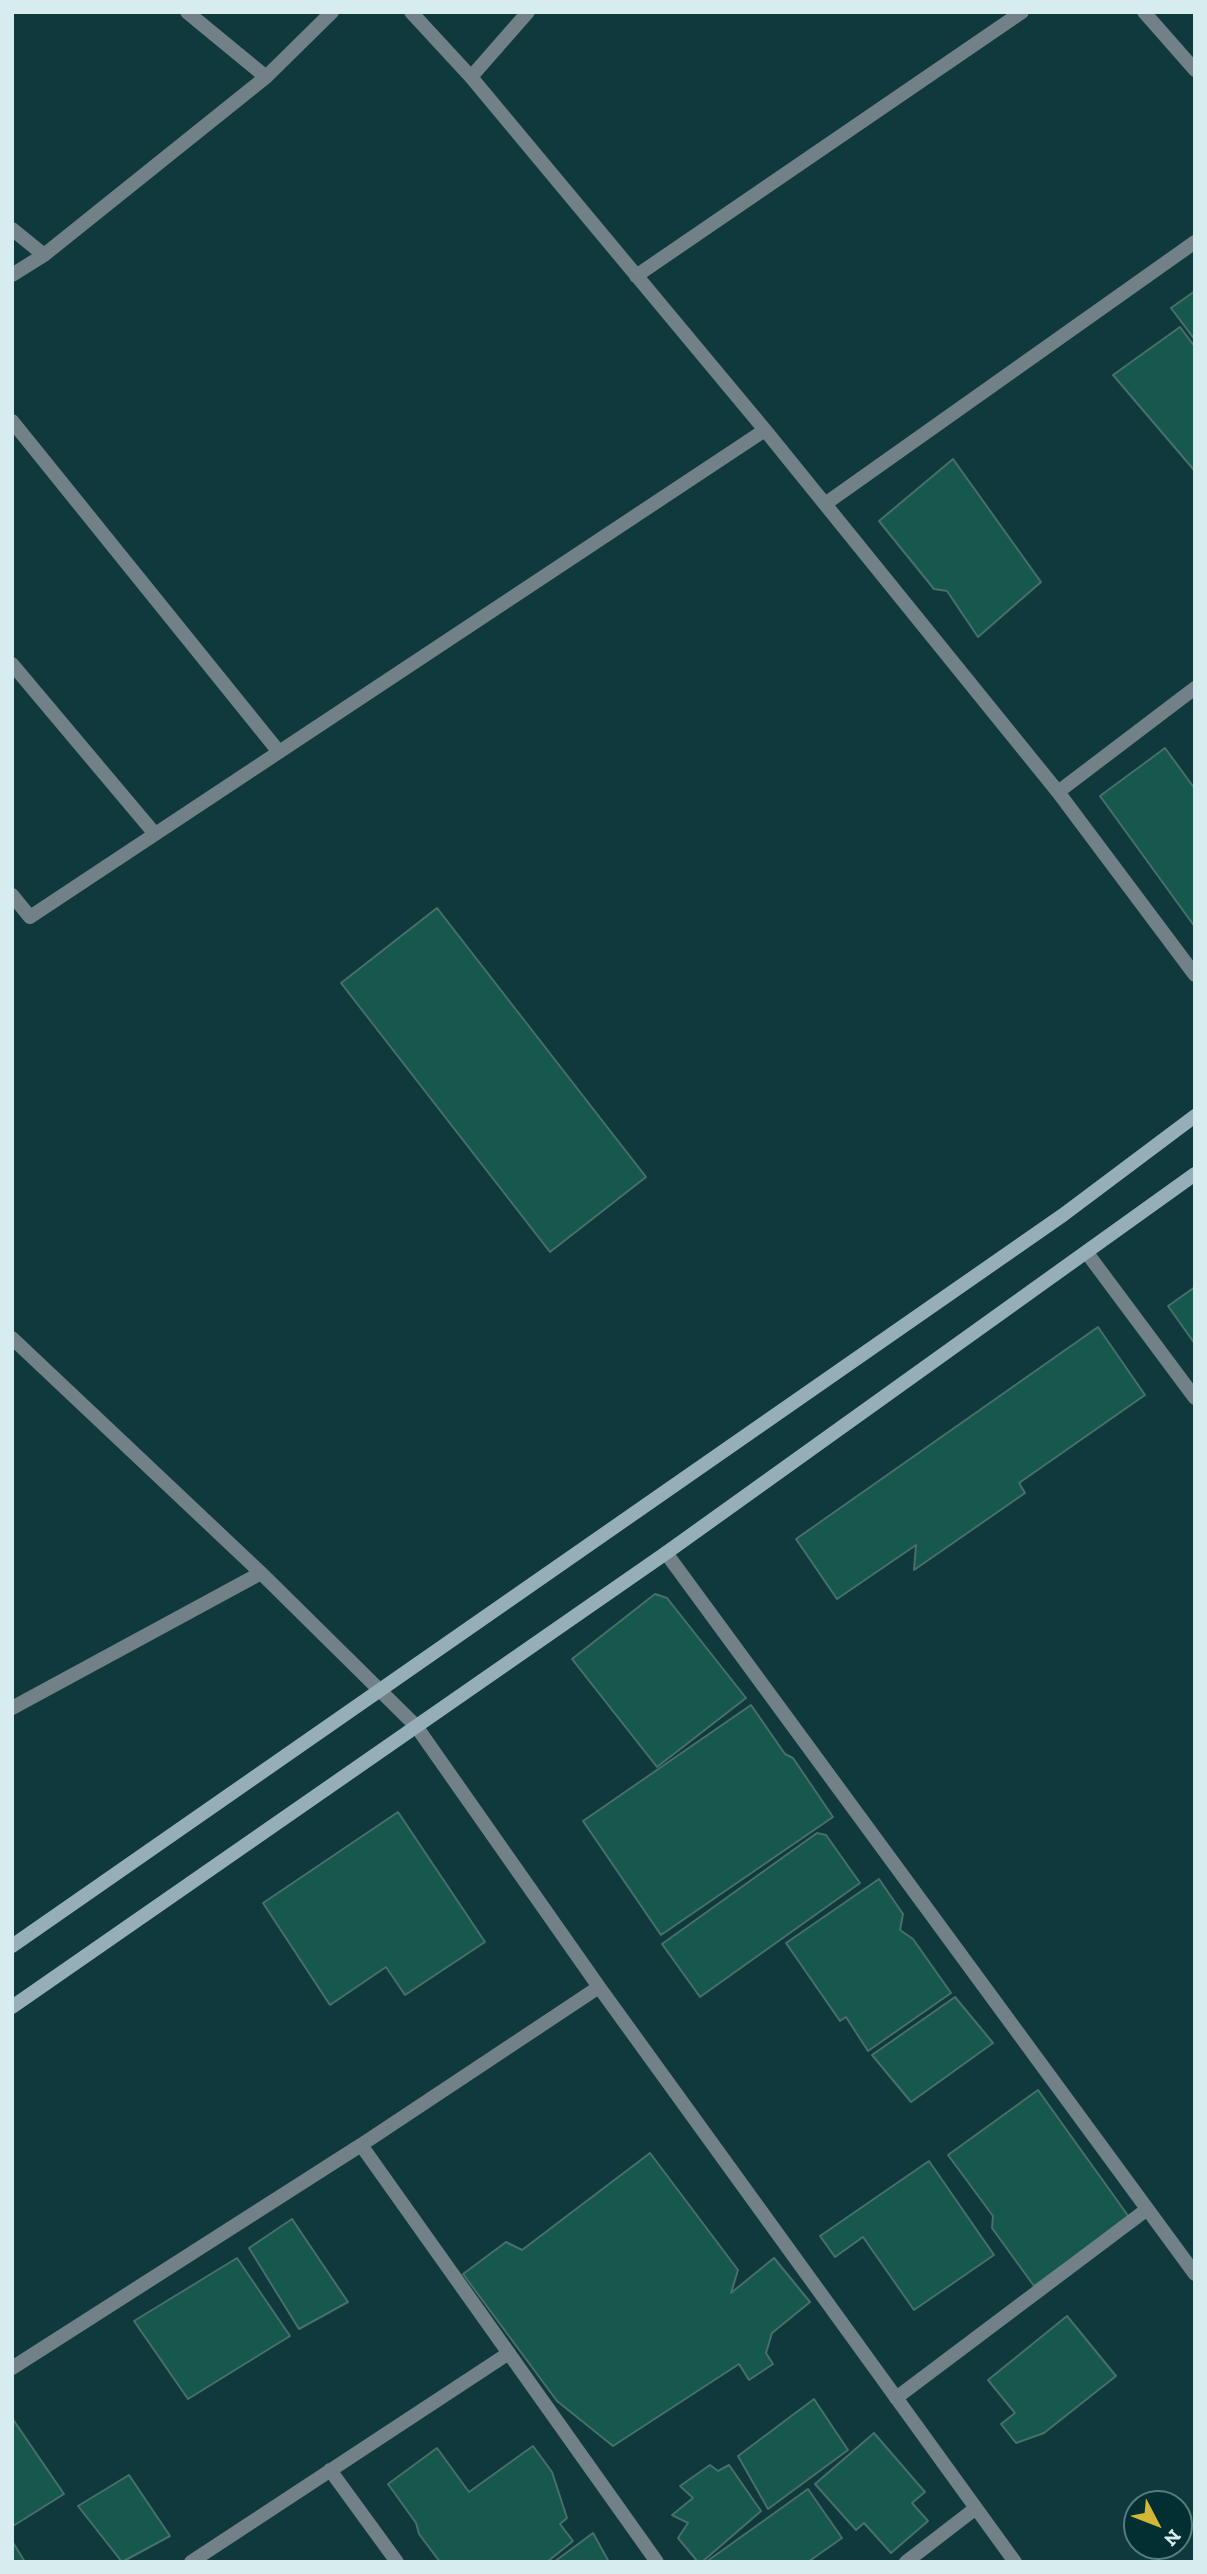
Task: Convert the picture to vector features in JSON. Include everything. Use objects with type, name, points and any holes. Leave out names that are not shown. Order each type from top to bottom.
[{"type":"street","points":[[187,12],[266,77]]},
{"type":"street","points":[[12,275],[44,255],[266,77],[332,12]]},
{"type":"street","points":[[411,12],[471,77],[765,430],[1058,792],[1195,975]]},
{"type":"street","points":[[471,77],[527,12]]},
{"type":"street","points":[[636,275],[1022,12]]},
{"type":"street","points":[[1144,12],[1195,70]]},
{"type":"street","points":[[12,229],[44,255]]},
{"type":"street","points":[[825,504],[1195,242]]},
{"type":"street","points":[[12,421],[279,752]]},
{"type":"street","points":[[12,895],[30,917],[765,430]]},
{"type":"street","points":[[12,664],[155,834]]},
{"type":"street","points":[[1058,792],[1195,688]]},
{"type":"street","points":[[12,1946],[1063,1216],[1195,1116]]},
{"type":"street","points":[[12,2007],[666,1553],[1195,1174]]},
{"type":"street","points":[[1087,1252],[1195,1398]]},
{"type":"street","points":[[12,1338],[261,1573],[416,1726],[599,1987],[1015,2562]]},
{"type":"street","points":[[666,1553],[1195,2274]]},
{"type":"street","points":[[12,1708],[261,1573]]},
{"type":"street","points":[[12,2368],[361,2146],[599,1987]]},
{"type":"street","points":[[361,2146],[657,2562]]},
{"type":"street","points":[[896,2398],[1146,2210]]},
{"type":"street","points":[[191,2562],[509,2353]]},
{"type":"street","points":[[330,2470],[397,2562]]},
{"type":"street","points":[[906,2562],[976,2508]]},
{"type":"building","points":[[1195,291],[1195,340],[1171,308]]},
{"type":"building","points":[[1180,327],[1195,347],[1194,470],[1113,375]]},
{"type":"building","points":[[953,459],[1041,582],[978,637],[947,591],[934,589],[879,521]]},
{"type":"building","points":[[1165,748],[1195,789],[1195,927],[1100,796]]},
{"type":"building","points":[[437,908],[646,1177],[550,1252],[341,983]]},
{"type":"building","points":[[1195,1287],[1195,1344],[1168,1306]]},
{"type":"building","points":[[1098,1327],[1145,1395],[1019,1483],[1025,1493],[914,1570],[916,1545],[837,1599],[796,1539]]},
{"type":"building","points":[[655,1594],[667,1598],[746,1698],[657,1767],[572,1659]]},
{"type":"building","points":[[751,1705],[785,1754],[793,1758],[833,1817],[661,1935],[583,1821]]},
{"type":"building","points":[[398,1812],[485,1942],[405,1995],[386,1967],[330,2005],[263,1903]]},
{"type":"building","points":[[817,1833],[826,1835],[860,1883],[700,1997],[662,1944]]},
{"type":"building","points":[[879,1879],[903,1914],[900,1930],[913,1939],[951,1993],[868,2051],[846,2017],[840,2021],[786,1943]]},
{"type":"building","points":[[955,1997],[993,2043],[911,2102],[872,2055]]},
{"type":"building","points":[[1038,2090],[1129,2217],[1034,2286],[992,2228],[993,2216],[948,2155]]},
{"type":"building","points":[[650,2153],[738,2270],[731,2293],[774,2258],[810,2302],[772,2333],[766,2353],[773,2364],[749,2380],[739,2364],[613,2446],[557,2401],[463,2274],[506,2242],[522,2250]]},
{"type":"building","points":[[929,2161],[994,2255],[914,2310],[863,2237],[835,2257],[820,2236]]},
{"type":"building","points":[[292,2219],[348,2302],[299,2329],[249,2248]]},
{"type":"building","points":[[237,2258],[290,2336],[188,2399],[134,2321]]},
{"type":"building","points":[[1067,2316],[1116,2376],[1044,2433],[1016,2443],[1001,2424],[1015,2413],[988,2380]]},
{"type":"building","points":[[814,2399],[848,2450],[768,2509],[738,2456]]},
{"type":"building","points":[[12,2418],[64,2494],[13,2526],[12,2525]]},
{"type":"building","points":[[874,2433],[925,2492],[912,2503],[928,2521],[891,2553],[864,2523],[856,2530],[815,2484]]},
{"type":"building","points":[[533,2446],[552,2472],[567,2518],[560,2524],[573,2541],[547,2562],[440,2562],[388,2484],[437,2448],[469,2492]]},
{"type":"building","points":[[710,2465],[718,2471],[729,2465],[761,2511],[702,2562],[698,2562],[678,2538],[688,2523],[672,2515],[693,2498],[680,2486]]},
{"type":"building","points":[[129,2475],[170,2536],[122,2562],[78,2506]]},
{"type":"building","points":[[808,2489],[842,2538],[808,2562],[706,2562]]},
{"type":"building","points":[[593,2533],[609,2562],[554,2562]]},
{"type":"building","points":[[12,2541],[25,2562],[12,2562]]}]
